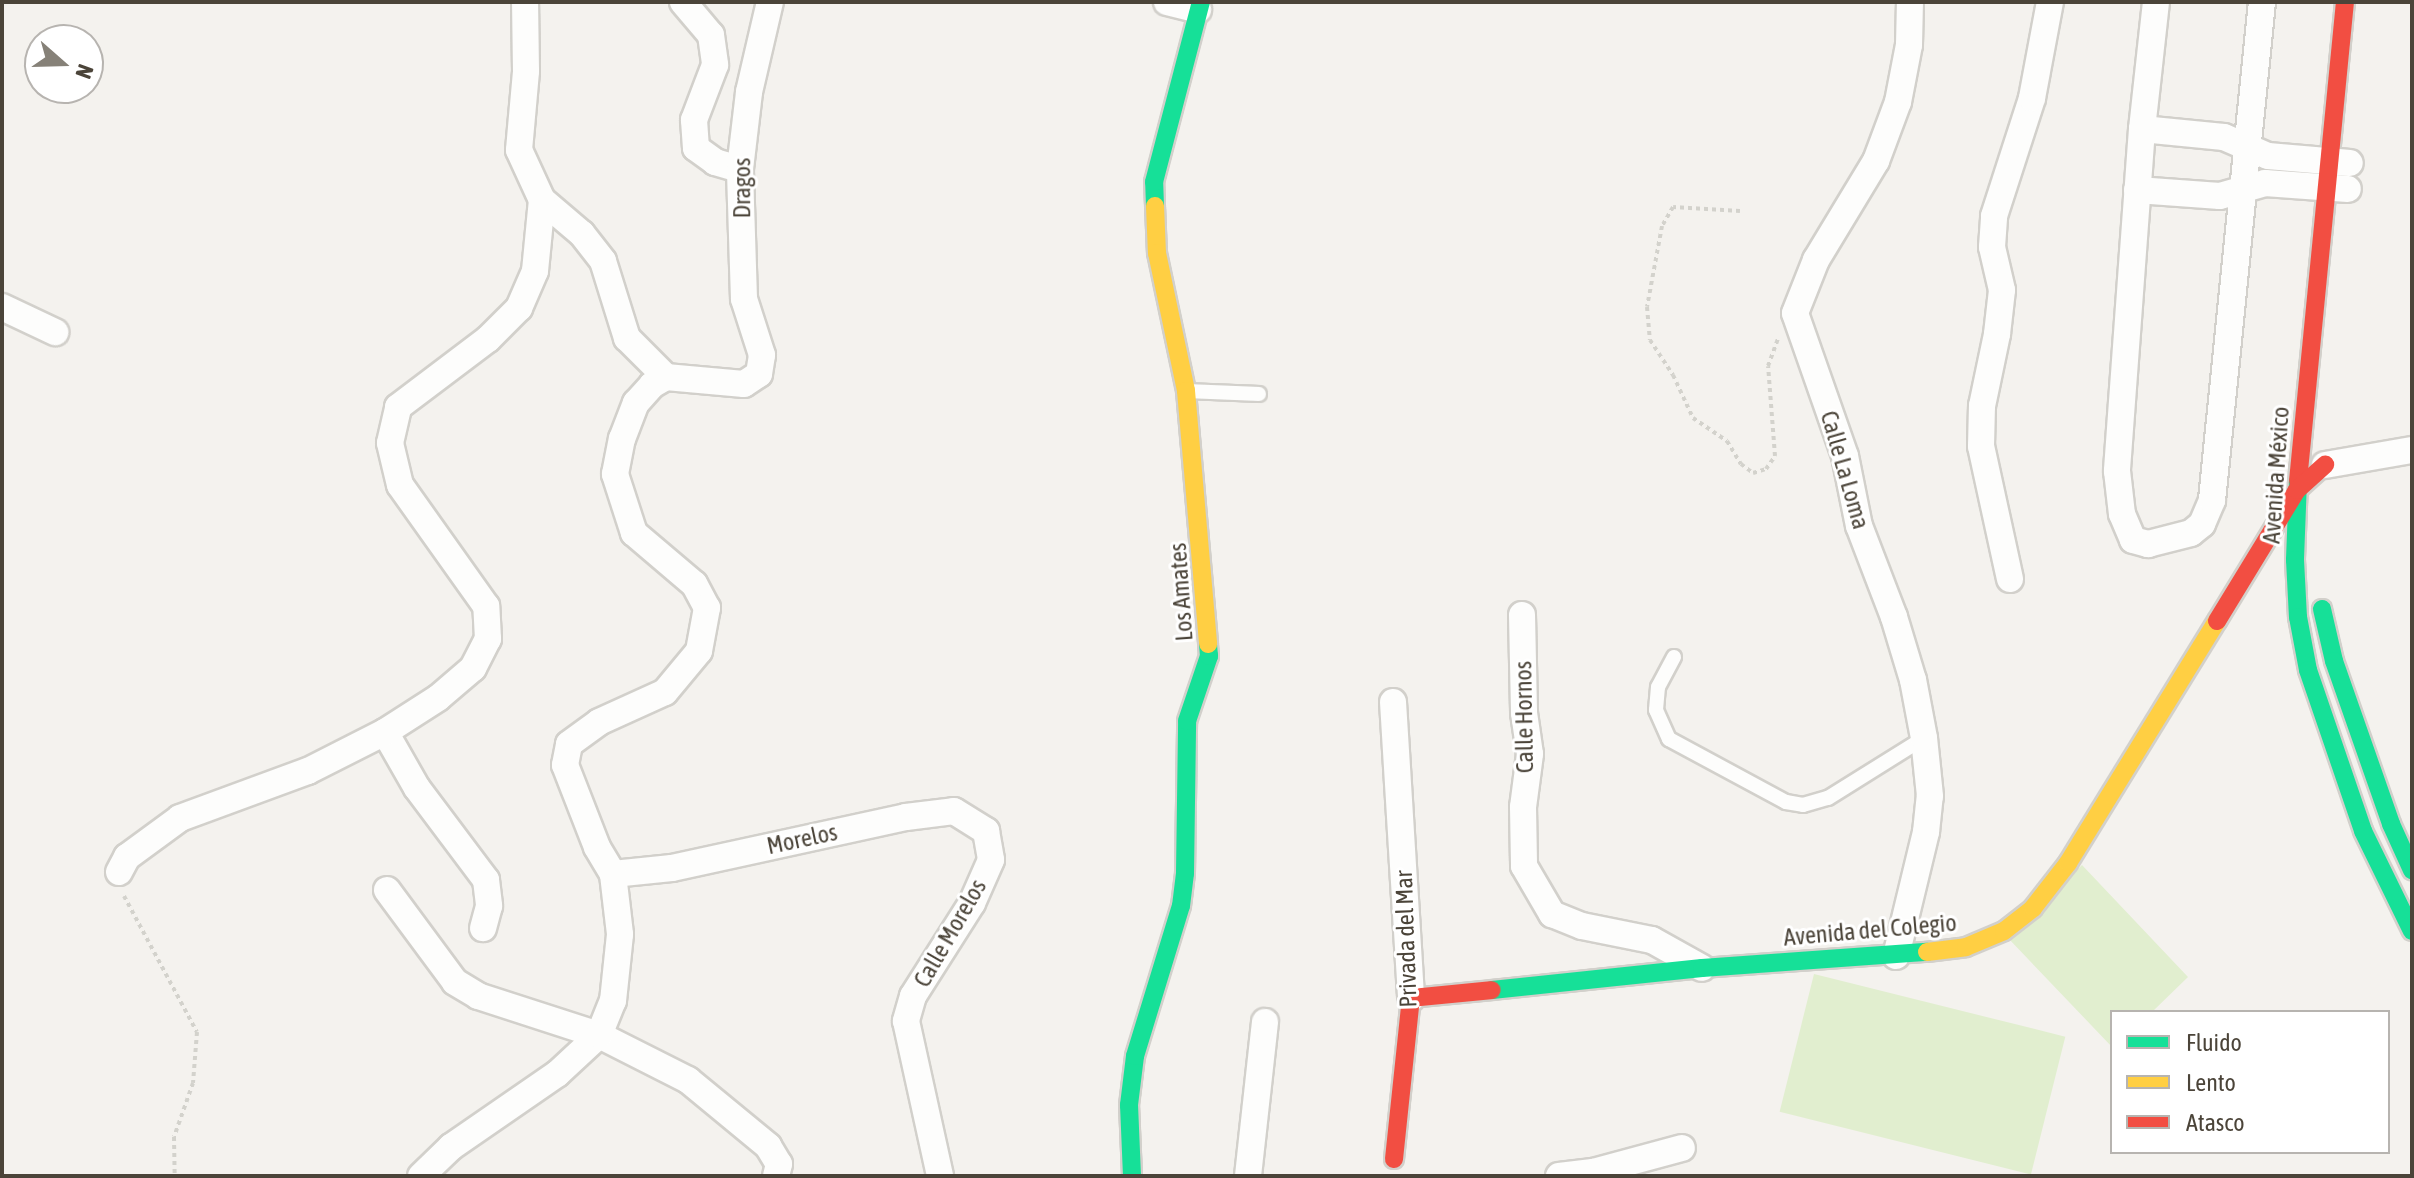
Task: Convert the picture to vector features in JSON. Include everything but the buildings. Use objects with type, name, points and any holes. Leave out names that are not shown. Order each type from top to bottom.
[{"type":"street","points":[[421,1176],[451,1147],[557,1074],[599,1035],[613,1001],[620,934],[613,874],[597,847],[565,765],[569,744],[599,722],[665,692],[699,651],[707,608],[694,584],[634,533],[615,474],[622,439],[636,403],[652,385],[666,377],[627,338],[603,261],[582,234],[542,200],[519,150],[526,71],[525,2]]},
{"type":"street","points":[[683,2],[711,35],[715,65],[694,120],[696,148],[715,162],[740,169]]},
{"type":"street","name":"Dragos","points":[[666,377],[744,384],[759,374],[762,355],[744,299],[740,169],[749,92],[770,2]]},
{"type":"street","points":[[1167,2],[1200,6]]},
{"type":"street","points":[[1795,313],[1816,260],[1876,161],[1898,102],[1909,45],[1910,2]]},
{"type":"street","points":[[2010,579],[1981,446],[1982,406],[2002,290],[1992,247],[1994,216],[2032,98],[2050,2]]},
{"type":"street","points":[[2156,2],[2142,129],[2117,471],[2122,514],[2133,540],[2148,544],[2191,533],[2202,524],[2212,500],[2262,2]]},
{"type":"street","name":"Avenida México","points":[[2345,2],[2342,176],[2297,490],[2295,560],[2298,617],[2308,670],[2363,831],[2412,931]]},
{"type":"street","name":"Los Amates","points":[[1129,1174],[1129,1105],[1135,1056],[1181,906],[1185,873],[1187,721],[1209,656],[1186,391],[1157,253],[1154,182],[1200,6]]},
{"type":"street","points":[[2142,129],[2224,137],[2246,149],[2342,176]]},
{"type":"street","points":[[2137,190],[2220,196],[2265,183],[2342,176]]},
{"type":"street","points":[[119,872],[127,857],[180,818],[308,771],[385,732],[438,698],[473,668],[488,639],[486,606],[400,485],[390,443],[398,407],[488,339],[519,308],[535,271],[542,200]]},
{"type":"street","points":[[2,307],[55,332]]},
{"type":"street","name":"Calle La Loma","points":[[1795,313],[1845,456],[1859,526],[1913,680],[1924,738],[1930,796],[1926,832],[1896,956]]},
{"type":"street","points":[[2325,458],[2412,450]]},
{"type":"street","name":"Avenida México","points":[[2323,495],[2325,458]]},
{"type":"street","name":"Avenida del Colegio","points":[[1411,998],[1702,968],[1896,956],[1966,947],[2004,931],[2033,908],[2068,863],[2297,490],[2325,458]]},
{"type":"street","points":[[2322,597],[2334,661],[2401,821],[2412,870]]},
{"type":"street","name":"Calle Hornos","points":[[1522,615],[1524,713],[1530,754],[1523,807],[1524,866],[1552,914],[1582,926],[1652,940],[1702,968]]},
{"type":"street","name":"Privada del Mar","points":[[1393,702],[1411,998],[1394,1167]]},
{"type":"street","points":[[385,732],[417,788],[486,880],[489,906],[483,928]]},
{"type":"street","name":"Morelos","points":[[613,874],[672,868],[922,815],[954,811],[986,831]]},
{"type":"street","name":"Calle Morelos","points":[[940,1176],[906,1021],[913,996],[972,903],[991,860],[986,831]]},
{"type":"street","points":[[387,890],[455,982],[478,996],[599,1035],[688,1080],[768,1146],[779,1164],[776,1176]]},
{"type":"street","points":[[1248,1176],[1265,1022]]},
{"type":"street","points":[[1559,1176],[1593,1172],[1682,1148]]},
{"type":"lane","points":[[1186,391],[1259,394]]},
{"type":"lane","points":[[1674,657],[1658,687],[1656,710],[1669,739],[1786,802],[1803,805],[1828,798],[1924,738]]},
{"type":"path","points":[[1740,211],[1673,207],[1662,226],[1647,307],[1650,340],[1673,375],[1693,418],[1727,441],[1741,464],[1753,473],[1766,469],[1775,456],[1768,366],[1775,342],[1795,313]]},
{"type":"path","points":[[119,872],[123,894],[197,1032],[193,1083],[174,1137],[175,1176]]},
{"type":"green space","points":[[2082,865],[2188,977],[2154,1010],[2110,1010],[2110,1045],[2008,938]]},
{"type":"green space","points":[[1814,974],[2065,1037],[2031,1174],[1780,1112]]},
{"type":"traffic: fast","points":[[1155,206],[1154,182],[1201,2]]},
{"type":"traffic: fast","points":[[2298,481],[2295,560],[2298,617],[2308,670],[2363,831],[2412,931]]},
{"type":"traffic: fast","points":[[2322,609],[2334,661],[2391,824],[2412,870]]},
{"type":"traffic: fast","points":[[1132,1176],[1129,1105],[1135,1056],[1181,906],[1185,873],[1187,721],[1209,656],[1208,644]]},
{"type":"traffic: fast","points":[[1492,990],[1702,968],[1927,952]]},
{"type":"traffic: slow","points":[[1155,206],[1157,253],[1186,391],[1208,644]]},
{"type":"traffic: slow","points":[[1927,952],[1966,947],[2004,931],[2033,908],[2068,863],[2217,621]]},
{"type":"traffic: jam","points":[[2298,481],[2345,2]]},
{"type":"traffic: jam","points":[[2217,621],[2297,490],[2325,465]]},
{"type":"traffic: jam","points":[[1394,1159],[1411,998],[1492,990]]}]
